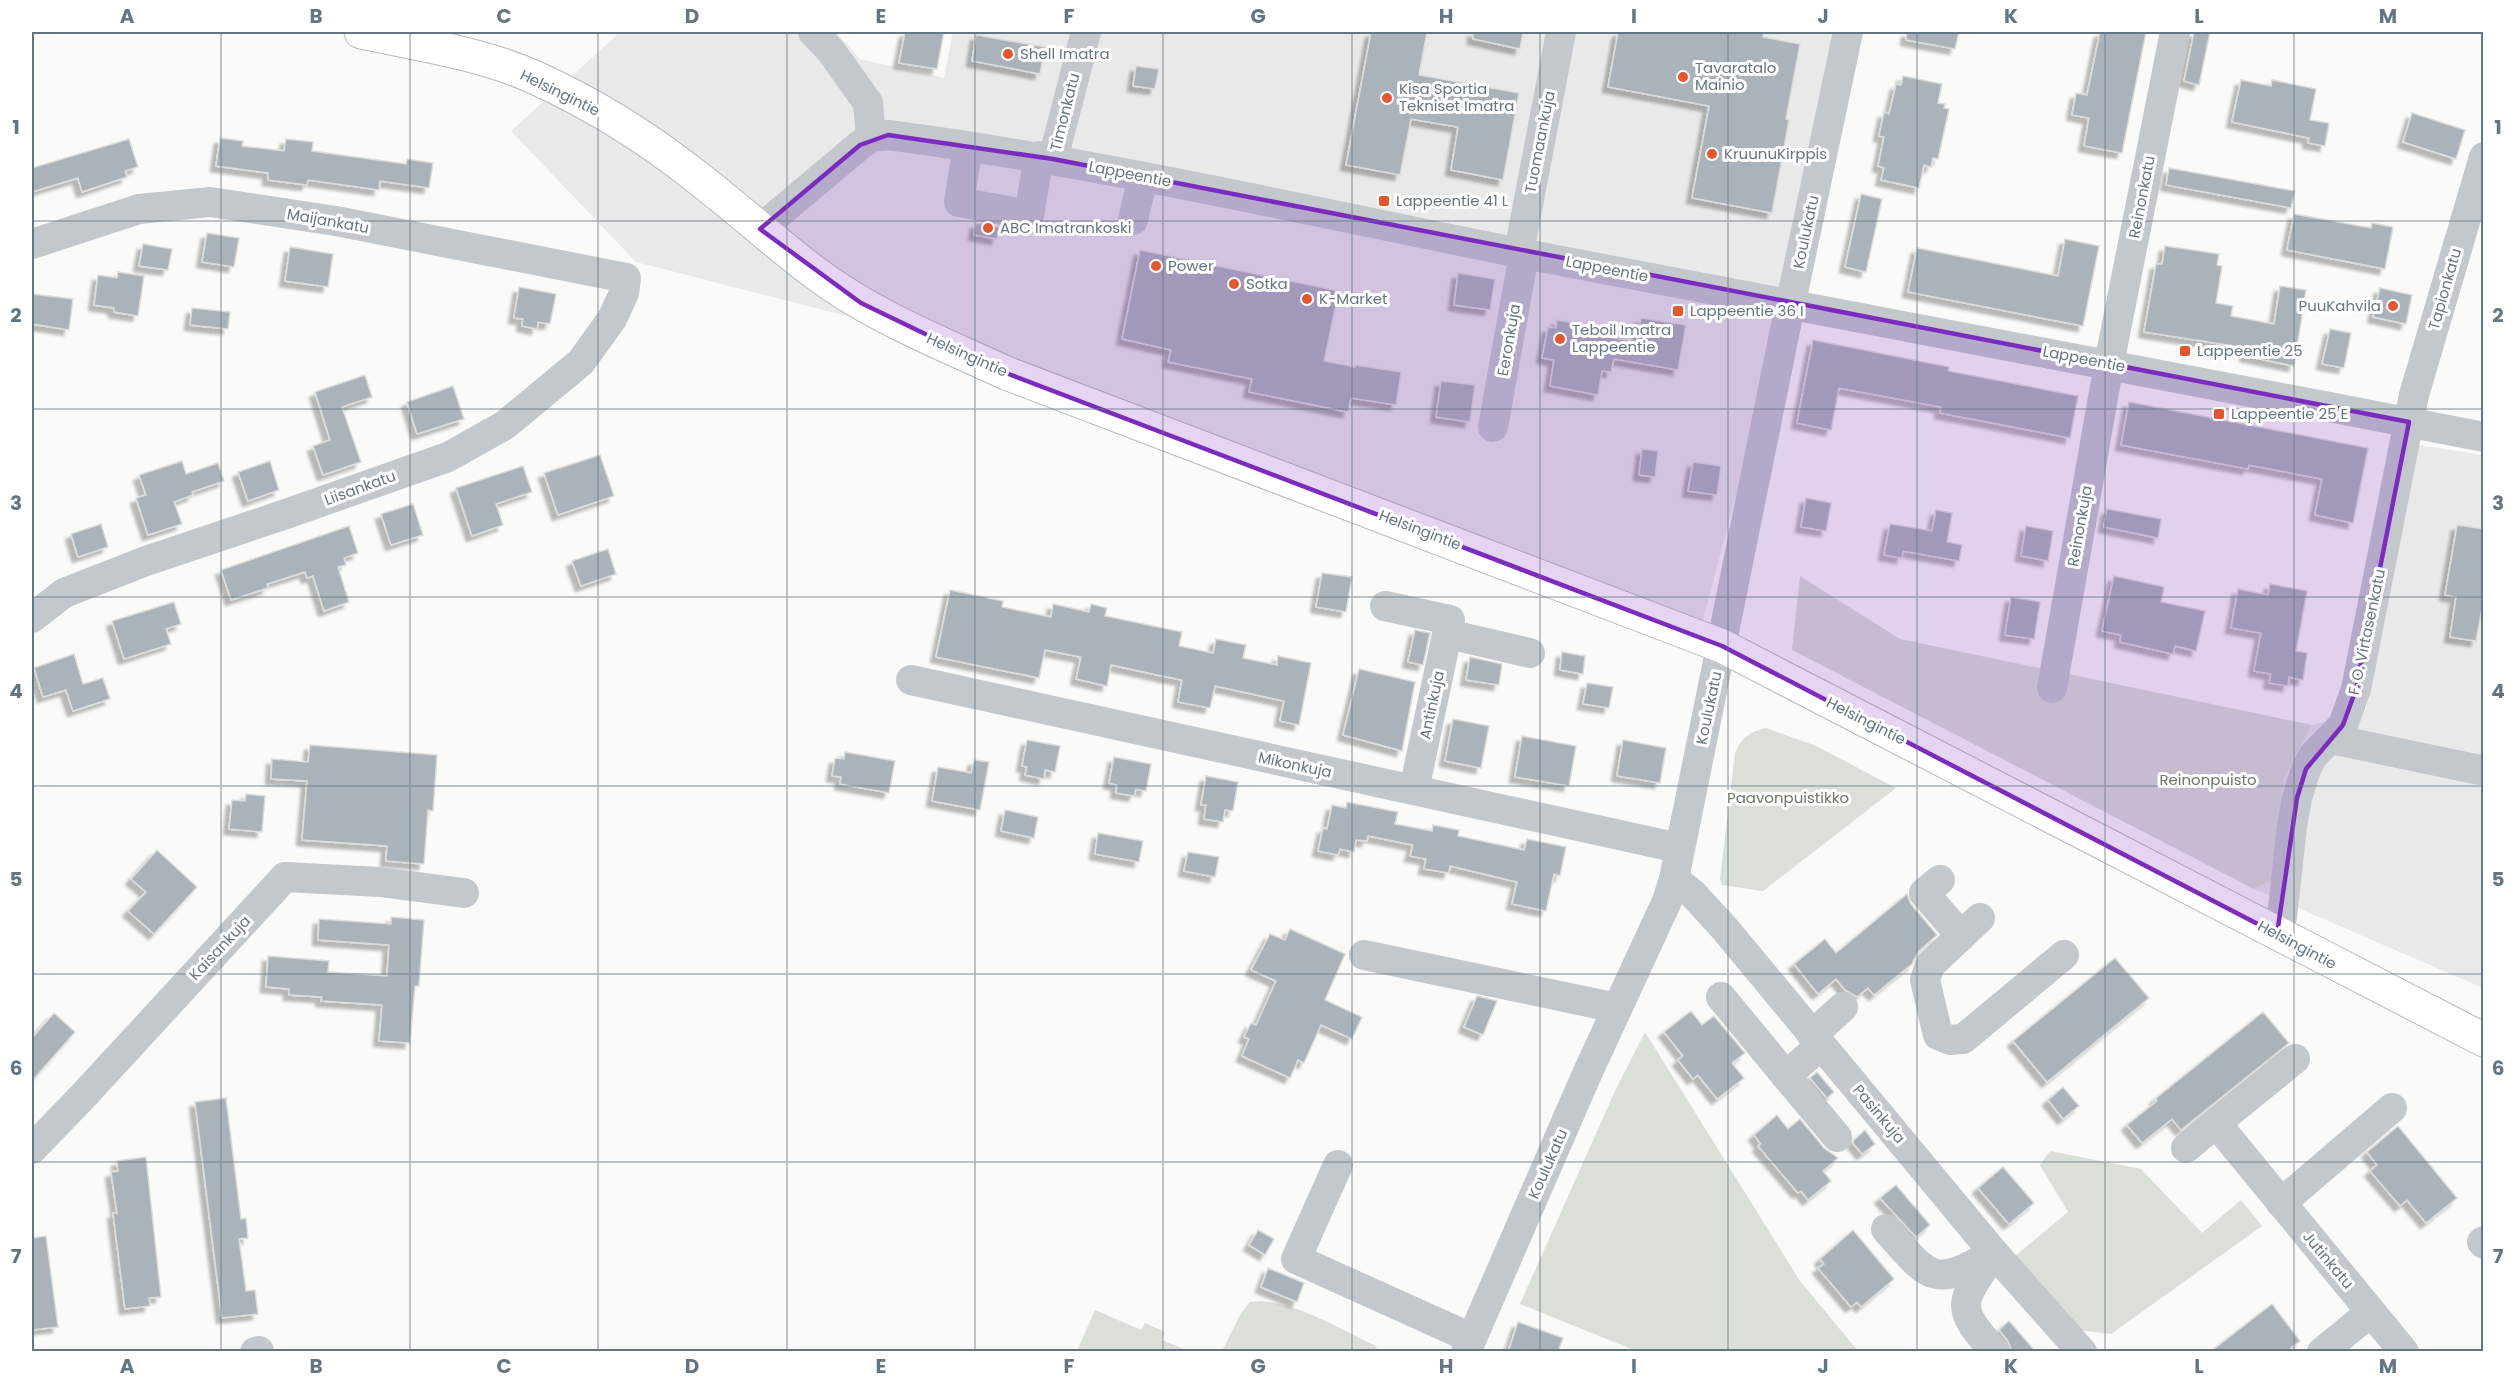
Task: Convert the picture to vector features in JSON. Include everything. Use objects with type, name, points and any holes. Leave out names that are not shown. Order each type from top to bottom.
[{"type":"main road","name":"Helsingintie","points":[[361,32],[486,59],[545,83],[587,104],[644,139],[697,177],[815,273],[861,303],[921,334],[1006,373],[1722,645],[2484,1040]]},
{"type":"street","name":"Timonkatu","points":[[968,146],[959,202],[1029,215],[1086,32]]},
{"type":"street","name":"Tuomaankuja","points":[[1521,253],[1561,32]]},
{"type":"street","name":"Koulukatu","points":[[1469,1345],[1617,1008],[1667,901],[1674,879],[1848,32]]},
{"type":"street","name":"Reinonkatu","points":[[2109,363],[2175,32]]},
{"type":"street","points":[[760,229],[871,137],[868,103],[827,38]]},
{"type":"street","name":"Lappeentie","points":[[871,137],[888,135],[1046,157],[1521,253],[2109,363],[2484,437]]},
{"type":"street","name":"Tapionkatu","points":[[2409,423],[2414,395],[2484,157]]},
{"type":"street","points":[[1133,220],[1143,177]]},
{"type":"street","name":"Maijankatu","points":[[32,244],[139,209],[210,202],[336,221],[626,278]]},
{"type":"street","name":"Eeronkuja","points":[[1493,427],[1521,253]]},
{"type":"street","name":"Liisankatu","points":[[32,618],[64,593],[146,561],[448,457],[505,425],[581,362],[612,319],[624,293],[626,278]]},
{"type":"street","name":"Reinonkuja","points":[[2052,688],[2109,363]]},
{"type":"street","name":"F. O. Virtasenkatu","points":[[2277,934],[2282,917],[2297,798],[2313,756],[2343,725],[2356,689],[2409,423]]},
{"type":"street","points":[[1385,606],[1530,652]]},
{"type":"street","name":"Antinkuja","points":[[1414,790],[1449,627]]},
{"type":"street","name":"Mikonkuja","points":[[911,680],[1679,848]]},
{"type":"street","points":[[2331,739],[2480,770]]},
{"type":"street","name":"Kaisankuja","points":[[32,1149],[285,877],[380,882],[464,893]]},
{"type":"street","name":"Pasinkuja","points":[[1674,879],[1693,894],[1719,922],[1994,1253],[2082,1352]]},
{"type":"street","points":[[1940,880],[1924,893],[1971,927],[1930,965],[1925,980],[1938,1035],[1950,1040],[1963,1039],[2064,954]]},
{"type":"street","points":[[1364,955],[1564,995],[1617,1008]]},
{"type":"street","points":[[1721,997],[1837,1137]]},
{"type":"street","points":[[1786,1076],[1843,1007]]},
{"type":"street","points":[[2186,1148],[2295,1059]]},
{"type":"street","points":[[2281,1203],[2392,1108]]},
{"type":"street","name":"Jutinkatu","points":[[2216,1123],[2404,1352]]},
{"type":"street","points":[[1338,1165],[1296,1259],[1469,1345]]},
{"type":"street","points":[[1886,1229],[1919,1267],[1940,1275],[1955,1274],[1994,1253]]},
{"type":"street","points":[[1994,1253],[1964,1300],[1965,1310],[1974,1329],[1995,1352]]},
{"type":"street","points":[[2322,1352],[2371,1312]]},
{"type":"highlighted area","points":[[888,135],[1053,159],[2409,422],[2356,689],[2343,725],[2306,769],[2297,798],[2277,934],[1722,646],[1006,373],[861,303],[760,229],[860,145]]},
{"type":"shaded area","points":[[603,32],[836,32],[860,59],[944,78],[953,32],[1859,32],[1701,627],[1006,357],[636,262],[511,131],[617,35]]},
{"type":"shaded area","points":[[2418,445],[2483,455],[2483,988],[2254,889],[2272,880],[2284,778],[2312,725],[2365,712]]},
{"type":"green space","name":"Reinonpuisto","points":[[1800,576],[1900,639],[2312,725],[2284,778],[2272,880],[2254,889],[1792,650]]},
{"type":"green space","name":"Paavonpuistikko","points":[[1766,728],[1816,746],[1896,788],[1763,891],[1722,885],[1720,879],[1735,753],[1747,736]]},
{"type":"green space","points":[[1645,1032],[1800,1281],[1858,1351],[1636,1351],[1520,1304],[1615,1091]]},
{"type":"green space","points":[[2050,1151],[2141,1169],[2202,1233],[2241,1200],[2262,1226],[2111,1334],[2079,1330],[2015,1256],[2068,1212],[2040,1165]]},
{"type":"green space","points":[[1260,1301],[1304,1312],[1374,1345],[1379,1351],[1222,1351],[1241,1313],[1250,1302]]},
{"type":"green space","points":[[1095,1310],[1141,1330],[1145,1323],[1165,1332],[1162,1340],[1186,1350],[1077,1351]]},
{"type":"building","points":[[905,32],[944,32],[937,69],[899,63]]},
{"type":"building","points":[[1371,32],[1427,32],[1419,75],[1519,93],[1503,180],[1451,170],[1458,127],[1411,119],[1400,175],[1346,165]]},
{"type":"building","points":[[1473,32],[1523,32],[1520,49],[1473,39]]},
{"type":"building","points":[[1618,32],[1764,32],[1763,37],[1800,44],[1772,213],[1692,198],[1709,106],[1608,87]]},
{"type":"building","points":[[1907,32],[1959,32],[1955,49],[1906,40]]},
{"type":"building","points":[[2100,32],[2146,32],[2122,153],[2084,146],[2089,118],[2072,115],[2076,93],[2087,95]]},
{"type":"building","points":[[2194,32],[2210,32],[2199,85],[2184,81]]},
{"type":"building","points":[[976,35],[1045,47],[1040,74],[972,61]]},
{"type":"building","points":[[1136,66],[1159,69],[1155,89],[1133,86]]},
{"type":"building","points":[[1903,76],[1942,84],[1938,103],[1945,104],[1944,108],[1949,109],[1938,159],[1933,158],[1931,167],[1924,165],[1919,188],[1881,180],[1884,168],[1878,166],[1884,137],[1879,136],[1884,112],[1889,114],[1896,84],[1901,85]]},
{"type":"building","points":[[2241,80],[2271,86],[2272,80],[2316,89],[2310,120],[2329,123],[2325,146],[2308,143],[2309,138],[2232,122]]},
{"type":"building","points":[[2412,113],[2465,130],[2456,159],[2403,142]]},
{"type":"building","points":[[220,138],[243,141],[242,146],[284,151],[286,139],[313,142],[312,151],[406,164],[407,159],[433,163],[429,188],[380,181],[379,190],[308,180],[307,185],[268,180],[268,173],[216,166]]},
{"type":"building","points":[[129,139],[138,167],[125,171],[127,177],[82,192],[78,178],[32,192],[32,168]]},
{"type":"building","points":[[2169,168],[2295,191],[2291,208],[2166,185]]},
{"type":"building","points":[[1861,194],[1882,199],[1866,272],[1845,267]]},
{"type":"building","points":[[2294,214],[2371,228],[2372,223],[2393,227],[2385,269],[2287,250]]},
{"type":"building","points":[[976,223],[999,227],[997,239],[974,235]]},
{"type":"building","points":[[207,233],[239,238],[234,267],[202,262]]},
{"type":"building","points":[[2065,239],[2099,246],[2083,326],[1908,292],[1917,248],[2058,276]]},
{"type":"building","points":[[143,244],[172,249],[168,270],[139,266]]},
{"type":"building","points":[[2165,246],[2219,254],[2217,265],[2222,266],[2216,303],[2233,306],[2231,316],[2274,324],[2280,286],[2306,290],[2294,366],[2245,356],[2246,348],[2144,332],[2156,264],[2162,264]]},
{"type":"building","points":[[290,247],[333,254],[328,287],[285,281]]},
{"type":"building","points":[[1140,250],[1339,291],[1324,361],[1401,372],[1396,405],[1351,398],[1348,412],[1249,392],[1252,379],[1168,362],[1171,350],[1122,339]]},
{"type":"building","points":[[118,272],[144,276],[138,316],[114,312],[114,308],[94,305],[98,275],[117,278]]},
{"type":"building","points":[[1458,273],[1495,279],[1490,310],[1454,305]]},
{"type":"building","points":[[519,287],[556,294],[550,324],[538,322],[537,329],[522,326],[523,319],[514,318]]},
{"type":"building","name":"PuuKahvila","points":[[2380,288],[2412,295],[2406,324],[2373,317]]},
{"type":"building","points":[[32,294],[73,299],[69,330],[32,324]]},
{"type":"building","points":[[192,308],[230,312],[228,329],[190,325]]},
{"type":"building","points":[[1641,318],[1686,325],[1678,370],[1614,359],[1611,372],[1602,371],[1598,395],[1550,386],[1554,360],[1542,358],[1548,327],[1556,328],[1557,320],[1578,324],[1576,332],[1637,342]]},
{"type":"building","points":[[2330,329],[2351,333],[2344,368],[2322,364]]},
{"type":"building","points":[[1813,340],[1949,367],[1948,371],[2078,396],[2070,438],[1940,413],[1941,407],[1839,388],[1831,430],[1797,423]]},
{"type":"building","points":[[365,375],[372,397],[342,407],[361,462],[323,475],[313,446],[330,440],[315,392]]},
{"type":"building","points":[[1441,381],[1475,385],[1470,422],[1436,417]]},
{"type":"building","points":[[453,386],[464,419],[417,434],[407,402]]},
{"type":"building","points":[[2129,402],[2368,448],[2353,523],[2315,515],[2322,479],[2249,465],[2248,469],[2121,445]]},
{"type":"building","points":[[1642,449],[1658,451],[1655,477],[1639,475]]},
{"type":"building","points":[[600,455],[614,496],[558,515],[544,473]]},
{"type":"building","points":[[182,461],[186,474],[218,463],[224,481],[192,492],[193,495],[174,502],[182,524],[148,535],[136,498],[146,495],[139,475]]},
{"type":"building","points":[[270,461],[279,490],[248,501],[238,472]]},
{"type":"building","points":[[1693,462],[1721,466],[1717,495],[1688,491]]},
{"type":"building","points":[[523,466],[532,492],[496,504],[503,525],[472,536],[456,488]]},
{"type":"building","points":[[1806,498],[1831,503],[1826,531],[1801,527]]},
{"type":"building","points":[[413,504],[423,535],[391,545],[381,514]]},
{"type":"building","points":[[2107,509],[2161,519],[2158,538],[2104,527]]},
{"type":"building","points":[[1936,510],[1952,513],[1947,542],[1962,545],[1959,561],[1903,551],[1902,558],[1884,555],[1890,524],[1932,531]]},
{"type":"building","points":[[101,524],[108,547],[78,557],[71,534]]},
{"type":"building","points":[[2457,525],[2484,529],[2484,598],[2476,641],[2450,637],[2456,597],[2445,595]]},
{"type":"building","points":[[349,526],[358,553],[344,558],[346,565],[338,567],[349,602],[324,611],[313,576],[307,578],[305,572],[267,584],[268,588],[231,600],[221,570]]},
{"type":"building","points":[[2026,526],[2053,531],[2048,561],[2021,556]]},
{"type":"building","points":[[608,549],[616,574],[581,586],[572,561]]},
{"type":"building","points":[[1322,573],[1352,577],[1346,612],[1316,607]]},
{"type":"building","points":[[2114,576],[2164,587],[2161,602],[2205,611],[2196,651],[2175,646],[2173,654],[2120,642],[2121,635],[2102,631]]},
{"type":"building","points":[[2270,584],[2307,591],[2296,651],[2307,653],[2303,680],[2289,677],[2288,686],[2269,683],[2271,674],[2254,671],[2261,633],[2231,628],[2238,589],[2268,595]]},
{"type":"building","points":[[950,590],[1003,601],[1002,607],[1051,617],[1053,604],[1089,612],[1091,604],[1107,608],[1105,616],[1182,632],[1179,646],[1213,653],[1216,639],[1246,645],[1243,658],[1277,665],[1278,656],[1311,663],[1299,725],[1280,721],[1284,701],[1215,686],[1210,708],[1178,702],[1182,680],[1111,665],[1107,686],[1076,679],[1081,657],[1045,650],[1039,678],[936,657]]},
{"type":"building","points":[[2011,597],[2040,602],[2034,639],[2005,635]]},
{"type":"building","points":[[174,602],[181,624],[166,629],[171,644],[124,659],[112,621]]},
{"type":"building","points":[[1415,630],[1430,633],[1423,665],[1408,662]]},
{"type":"building","points":[[1562,652],[1585,656],[1583,674],[1560,670]]},
{"type":"building","points":[[74,654],[83,684],[103,678],[110,699],[73,711],[66,690],[43,697],[34,668]]},
{"type":"building","points":[[1470,657],[1502,664],[1499,685],[1466,680]]},
{"type":"building","points":[[1359,669],[1415,682],[1402,751],[1343,735]]},
{"type":"building","points":[[1587,683],[1613,687],[1609,708],[1583,704]]},
{"type":"building","points":[[1453,719],[1489,726],[1481,768],[1445,761]]},
{"type":"building","points":[[1522,736],[1576,746],[1569,786],[1515,777]]},
{"type":"building","points":[[1027,740],[1060,746],[1055,772],[1045,770],[1044,779],[1025,775],[1027,767],[1022,766]]},
{"type":"building","points":[[1623,740],[1666,748],[1660,783],[1617,776]]},
{"type":"building","points":[[310,745],[437,755],[433,811],[428,810],[424,864],[386,861],[387,846],[302,840],[307,781],[271,779],[272,759],[308,762]]},
{"type":"building","points":[[845,752],[895,761],[889,793],[840,784],[841,777],[832,776],[835,758],[844,759]]},
{"type":"building","points":[[1114,757],[1151,764],[1146,791],[1136,789],[1134,796],[1116,793],[1117,785],[1109,783]]},
{"type":"building","points":[[974,760],[989,762],[980,810],[932,801],[938,767],[971,773]]},
{"type":"building","points":[[1206,776],[1238,782],[1233,811],[1225,810],[1223,822],[1204,819],[1206,805],[1201,805]]},
{"type":"building","points":[[246,794],[265,796],[262,832],[229,829],[232,800],[245,801]]},
{"type":"building","points":[[1347,802],[1398,812],[1395,824],[1432,831],[1433,825],[1459,830],[1458,836],[1524,850],[1527,839],[1566,847],[1560,876],[1554,874],[1546,911],[1512,904],[1517,882],[1450,866],[1449,873],[1424,869],[1426,859],[1410,856],[1413,845],[1368,836],[1367,841],[1356,840],[1354,852],[1340,849],[1338,855],[1318,851],[1323,828],[1327,829],[1332,805],[1346,808]]},
{"type":"building","points":[[1005,810],[1038,817],[1034,838],[1001,831]]},
{"type":"building","points":[[1098,833],[1143,841],[1139,862],[1095,854]]},
{"type":"building","points":[[157,850],[197,887],[154,934],[128,911],[146,892],[131,879]]},
{"type":"building","points":[[1188,852],[1219,857],[1215,877],[1184,871]]},
{"type":"building","points":[[1907,894],[1911,904],[1937,935],[1918,952],[1912,964],[1874,995],[1868,988],[1857,997],[1845,990],[1836,979],[1818,994],[1794,964],[1825,939],[1836,953]]},
{"type":"building","points":[[391,917],[424,920],[419,986],[415,986],[410,1043],[379,1041],[382,1005],[321,1001],[322,997],[289,995],[289,989],[266,987],[268,956],[329,961],[328,972],[387,976],[389,945],[318,940],[319,919],[391,924]]},
{"type":"building","points":[[1290,929],[1345,954],[1325,1000],[1362,1017],[1352,1039],[1321,1025],[1304,1063],[1298,1060],[1290,1078],[1242,1056],[1249,1039],[1244,1037],[1251,1023],[1256,1025],[1276,981],[1251,970],[1270,934],[1285,940]]},
{"type":"building","points":[[2115,958],[2149,998],[2047,1082],[2013,1041]]},
{"type":"building","points":[[1477,996],[1497,1001],[1483,1035],[1464,1027]]},
{"type":"building","points":[[1691,1011],[1702,1025],[1714,1016],[1745,1053],[1732,1063],[1744,1078],[1717,1099],[1698,1075],[1693,1079],[1678,1060],[1683,1056],[1664,1032]]},
{"type":"building","points":[[2263,1012],[2289,1043],[2181,1130],[2172,1119],[2142,1143],[2127,1125],[2157,1101],[2155,1099]]},
{"type":"building","points":[[54,1013],[75,1032],[32,1081],[32,1038]]},
{"type":"building","points":[[1817,1072],[1834,1092],[1827,1098],[1810,1078]]},
{"type":"building","points":[[2063,1087],[2079,1106],[2063,1119],[2048,1100]]},
{"type":"building","points":[[226,1098],[241,1219],[246,1218],[248,1238],[239,1239],[246,1291],[255,1290],[258,1314],[222,1318],[195,1102]]},
{"type":"building","points":[[1777,1115],[1788,1129],[1800,1119],[1824,1148],[1838,1158],[1823,1171],[1831,1181],[1808,1200],[1801,1191],[1798,1193],[1758,1146],[1761,1144],[1754,1135]]},
{"type":"building","points":[[2398,1126],[2457,1198],[2426,1223],[2407,1200],[2400,1206],[2370,1171],[2377,1165],[2367,1152]]},
{"type":"building","points":[[1865,1130],[1875,1144],[1862,1154],[1853,1143]]},
{"type":"building","points":[[146,1157],[161,1297],[149,1298],[150,1306],[125,1309],[113,1213],[117,1213],[111,1172],[118,1171],[117,1161]]},
{"type":"building","points":[[2003,1167],[2034,1203],[2009,1224],[1978,1188]]},
{"type":"building","points":[[1896,1185],[1930,1225],[1916,1237],[1880,1198]]},
{"type":"building","points":[[1258,1230],[1274,1239],[1265,1255],[1249,1245]]},
{"type":"building","points":[[1853,1230],[1894,1279],[1861,1307],[1857,1302],[1851,1307],[1818,1268],[1824,1264],[1820,1259]]},
{"type":"building","points":[[46,1236],[58,1327],[32,1330],[32,1238]]},
{"type":"building","points":[[1268,1268],[1304,1283],[1297,1302],[1261,1287]]},
{"type":"building","points":[[2272,1304],[2300,1341],[2286,1352],[2210,1352]]},
{"type":"building","points":[[2009,1321],[2036,1352],[2012,1352],[2008,1341],[1999,1330]]},
{"type":"building","points":[[1518,1322],[1563,1338],[1558,1352],[1508,1352]]},
{"type":"place","name":"Shell Imatra","points":[[1008,54]]},
{"type":"place","name":"Tavaratalo Mainio","points":[[1683,77]]},
{"type":"place","name":"Kisa Sportia Tekniset Imatra","points":[[1387,98]]},
{"type":"place","name":"KruunuKirppis","points":[[1712,154]]},
{"type":"place","name":"Lappeentie 41 L","points":[[1384,201]]},
{"type":"place","name":"ABC Imatrankoski","points":[[988,228]]},
{"type":"place","name":"Power","points":[[1156,266]]},
{"type":"place","name":"Sotka","points":[[1234,284]]},
{"type":"place","name":"K-Market","points":[[1307,299]]},
{"type":"place","name":"PuuKahvila","points":[[2393,306]]},
{"type":"place","name":"Lappeentie 36 I","points":[[1678,311]]},
{"type":"place","name":"Teboil Imatra Lappeentie","points":[[1560,339]]},
{"type":"place","name":"Lappeentie 25","points":[[2185,351]]},
{"type":"place","name":"Lappeentie 25 E","points":[[2219,414]]}]
